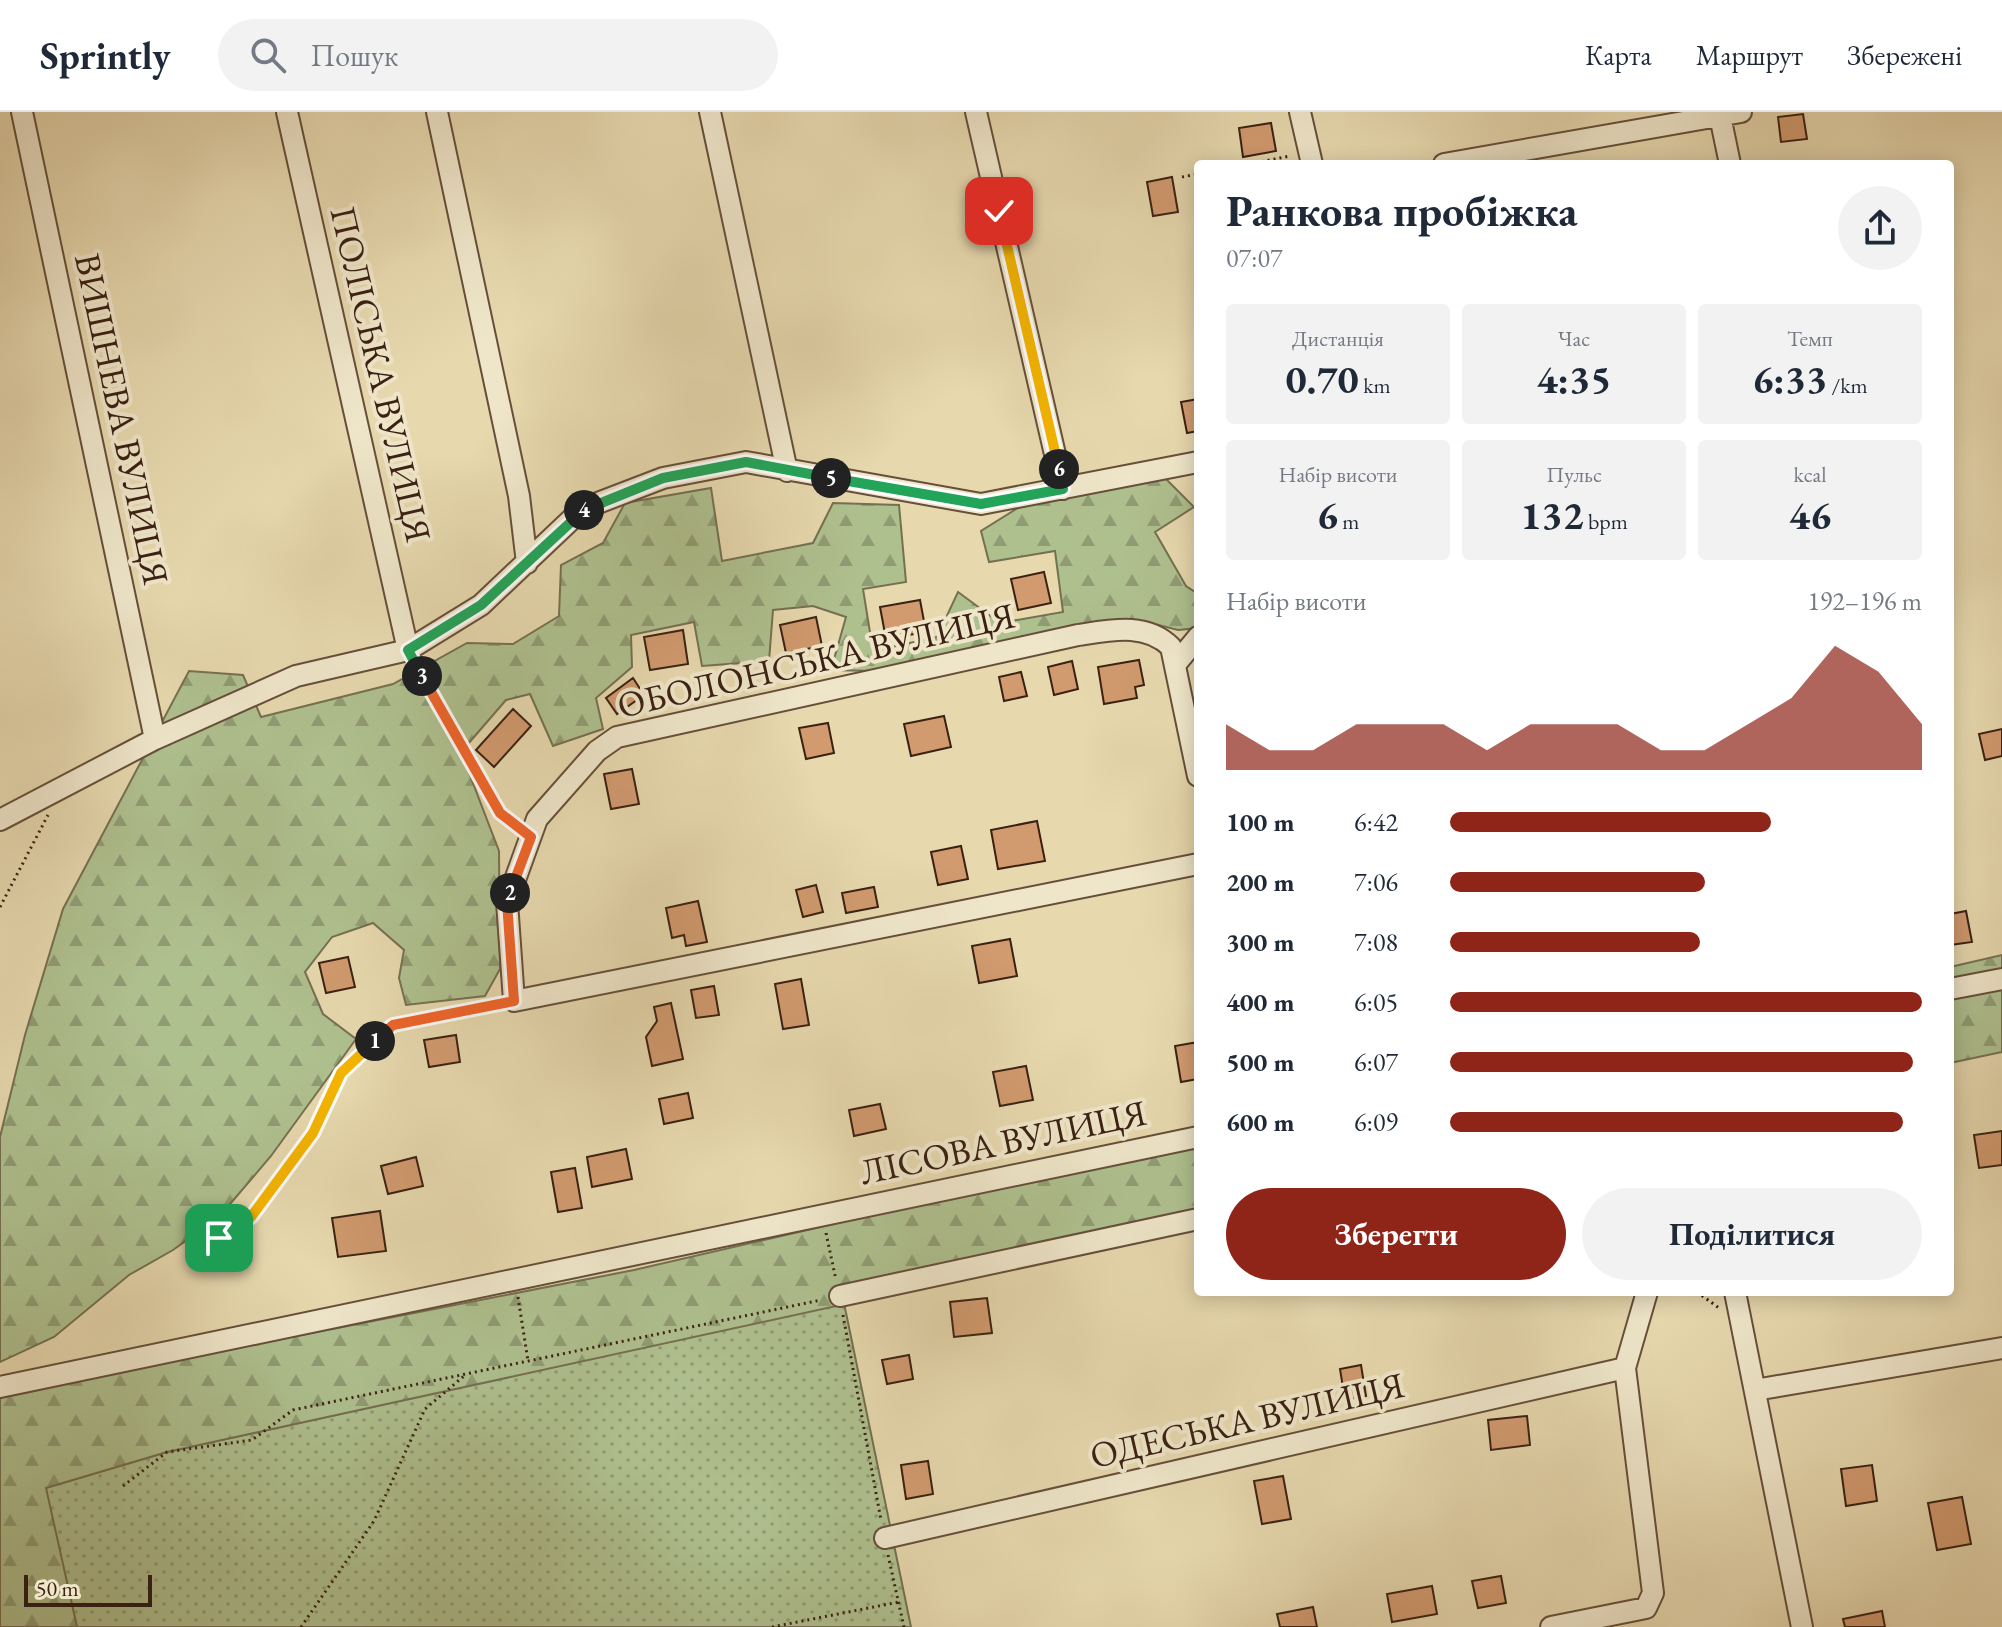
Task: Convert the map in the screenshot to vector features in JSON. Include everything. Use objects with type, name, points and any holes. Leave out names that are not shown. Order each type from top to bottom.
[{"type":"street","name":"ВИШНЕВА ВУЛИЦЯ","points":[[22,112],[155,739]]},
{"type":"street","name":"ПОЛІСЬКА ВУЛИЦЯ","points":[[287,112],[408,650]]},
{"type":"street","points":[[437,112],[519,496],[527,563]]},
{"type":"street","points":[[710,112],[787,471]]},
{"type":"street","points":[[976,112],[1063,489]]},
{"type":"street","points":[[1300,112],[1311,158]]},
{"type":"street","points":[[1461,160],[1632,121],[1741,112]]},
{"type":"street","points":[[1720,116],[1729,160]]},
{"type":"street","points":[[0,820],[155,739],[296,676],[408,650],[481,605],[575,516],[590,506],[663,478],[746,462],[981,504],[1194,463]]},
{"type":"street","name":"ОБОЛОНСЬКА ВУЛИЦЯ","points":[[514,1001],[507,902],[537,819],[597,751],[617,737],[1078,635],[1117,630],[1149,631],[1162,637],[1171,647],[1194,757]]},
{"type":"street","points":[[1175,665],[1194,642]]},
{"type":"street","points":[[514,1001],[1194,865]]},
{"type":"street","points":[[1954,988],[2002,979]]},
{"type":"street","name":"ЛІСОВА ВУЛИЦЯ","points":[[0,1387],[1194,1138]]},
{"type":"street","points":[[840,1296],[1194,1220]]},
{"type":"street","points":[[1551,1627],[1646,1608],[1653,1593],[1625,1368],[1646,1296]]},
{"type":"street","points":[[1736,1296],[1802,1627]]},
{"type":"street","points":[[1755,1390],[2002,1348]]},
{"type":"street","name":"ОДЕСЬКА ВУЛИЦЯ","points":[[885,1538],[1625,1368]]},
{"type":"path","points":[[1291,160],[1311,158]]},
{"type":"path","points":[[1182,177],[1194,175]]},
{"type":"path","points":[[408,650],[500,813],[531,837]]},
{"type":"path","points":[[0,907],[48,814]]},
{"type":"path","points":[[219,1238],[251,1217],[313,1133],[341,1073],[393,1025],[514,1001]]},
{"type":"path","points":[[822,1214],[904,1627]]},
{"type":"path","points":[[516,1280],[528,1361]]},
{"type":"path","points":[[123,1486],[167,1452],[252,1440],[293,1410],[840,1296]]},
{"type":"path","points":[[301,1627],[374,1521],[425,1409],[467,1373]]},
{"type":"path","points":[[772,1627],[899,1602]]},
{"type":"green space","points":[[1165,478],[1194,507],[1155,532],[1186,586],[1194,591],[1194,628],[1178,630],[1143,621],[872,671],[831,670],[846,617],[813,606],[773,610],[769,661],[702,666],[694,622],[631,635],[632,667],[596,698],[603,729],[553,746],[530,694],[506,700],[461,752],[499,851],[500,969],[485,996],[406,1005],[399,978],[404,950],[373,923],[332,937],[305,972],[323,1014],[356,1039],[271,1156],[219,1217],[173,1250],[129,1275],[54,1337],[0,1362],[0,1137],[25,1035],[63,909],[189,671],[243,675],[261,717],[393,684],[467,643],[513,644],[559,616],[561,565],[603,543],[625,503],[711,488],[722,561],[813,543],[833,503],[899,505],[906,582],[863,589],[873,651],[937,637],[958,592],[1000,623],[1063,612],[1055,551],[989,562],[981,531],[1021,506]]},
{"type":"green space","points":[[2002,955],[2002,1052],[1954,1062],[1954,966]]},
{"type":"green space","points":[[1194,1141],[1194,1228],[167,1452],[46,1488],[77,1627],[0,1627],[0,1394],[634,1270]]},
{"type":"green space","points":[[844,1303],[911,1627],[77,1627],[45,1488],[167,1452]]},
{"type":"building","points":[[1803,114],[1807,139],[1781,142],[1778,117]]},
{"type":"building","points":[[1271,123],[1276,151],[1243,157],[1239,128]]},
{"type":"building","points":[[1172,177],[1178,212],[1153,216],[1147,182]]},
{"type":"building","points":[[1194,400],[1194,432],[1187,433],[1181,402]]},
{"type":"building","points":[[1044,572],[1051,603],[1018,610],[1011,579]]},
{"type":"building","points":[[920,600],[926,632],[886,639],[880,607]]},
{"type":"building","points":[[816,617],[822,646],[786,653],[780,625]]},
{"type":"building","points":[[683,630],[688,664],[650,670],[644,637]]},
{"type":"building","points":[[1139,660],[1144,685],[1135,687],[1137,698],[1104,704],[1098,667]]},
{"type":"building","points":[[1072,661],[1078,689],[1054,695],[1048,667]]},
{"type":"building","points":[[1021,672],[1027,696],[1004,701],[999,677]]},
{"type":"building","points":[[633,678],[644,695],[617,714],[606,698]]},
{"type":"building","points":[[513,709],[531,726],[494,767],[476,750]]},
{"type":"building","points":[[944,716],[951,747],[911,756],[904,724]]},
{"type":"building","points":[[828,723],[834,753],[806,759],[799,728]]},
{"type":"building","points":[[2002,729],[2002,756],[1985,760],[1979,734]]},
{"type":"building","points":[[632,769],[639,804],[611,809],[604,774]]},
{"type":"building","points":[[1037,821],[1045,861],[998,869],[991,830]]},
{"type":"building","points":[[961,846],[968,879],[938,885],[931,852]]},
{"type":"building","points":[[816,885],[823,912],[803,917],[796,890]]},
{"type":"building","points":[[874,887],[878,907],[846,913],[842,893]]},
{"type":"building","points":[[698,901],[707,942],[686,946],[684,935],[672,938],[666,908]]},
{"type":"building","points":[[1966,911],[1972,942],[1954,944],[1954,913]]},
{"type":"building","points":[[1010,939],[1017,976],[979,983],[972,946]]},
{"type":"building","points":[[348,957],[355,987],[326,993],[319,963]]},
{"type":"building","points":[[801,979],[809,1025],[783,1029],[775,984]]},
{"type":"building","points":[[714,986],[719,1015],[696,1018],[691,990]]},
{"type":"building","points":[[671,1003],[683,1059],[652,1066],[646,1037],[657,1021],[654,1007]]},
{"type":"building","points":[[456,1035],[460,1062],[429,1067],[424,1040]]},
{"type":"building","points":[[1194,1043],[1194,1080],[1181,1082],[1175,1046]]},
{"type":"building","points":[[1026,1066],[1033,1100],[1000,1106],[993,1072]]},
{"type":"building","points":[[688,1093],[693,1118],[664,1124],[659,1099]]},
{"type":"building","points":[[880,1104],[886,1129],[854,1136],[849,1110]]},
{"type":"building","points":[[2002,1131],[2002,1165],[1979,1168],[1974,1135]]},
{"type":"building","points":[[626,1149],[632,1179],[592,1187],[587,1157]]},
{"type":"building","points":[[416,1157],[423,1186],[388,1194],[381,1166]]},
{"type":"building","points":[[575,1168],[582,1208],[558,1212],[551,1172]]},
{"type":"building","points":[[380,1211],[386,1251],[338,1257],[332,1218]]},
{"type":"building","points":[[987,1298],[992,1333],[954,1337],[950,1302]]},
{"type":"building","points":[[909,1355],[913,1379],[887,1384],[882,1360]]},
{"type":"building","points":[[1361,1365],[1366,1396],[1345,1400],[1340,1369]]},
{"type":"building","points":[[1527,1416],[1530,1445],[1491,1450],[1488,1420]]},
{"type":"building","points":[[928,1461],[933,1494],[906,1499],[901,1465]]},
{"type":"building","points":[[1872,1465],[1877,1501],[1846,1506],[1841,1469]]},
{"type":"building","points":[[1283,1476],[1291,1519],[1262,1524],[1254,1481]]},
{"type":"building","points":[[1962,1497],[1971,1544],[1937,1550],[1928,1503]]},
{"type":"building","points":[[1501,1576],[1506,1603],[1478,1608],[1472,1581]]},
{"type":"building","points":[[1432,1586],[1437,1614],[1392,1622],[1387,1594]]},
{"type":"building","points":[[1313,1607],[1317,1627],[1280,1627],[1277,1614]]},
{"type":"building","points":[[1882,1611],[1885,1627],[1845,1627],[1843,1619]]},
{"type":"route","points":[[219,1238],[251,1217],[313,1133],[341,1073],[393,1025],[514,1001],[507,902],[531,837],[500,813],[408,650],[481,605],[575,516],[590,506],[663,478],[746,462],[981,504],[1063,489],[999,211]]}]
